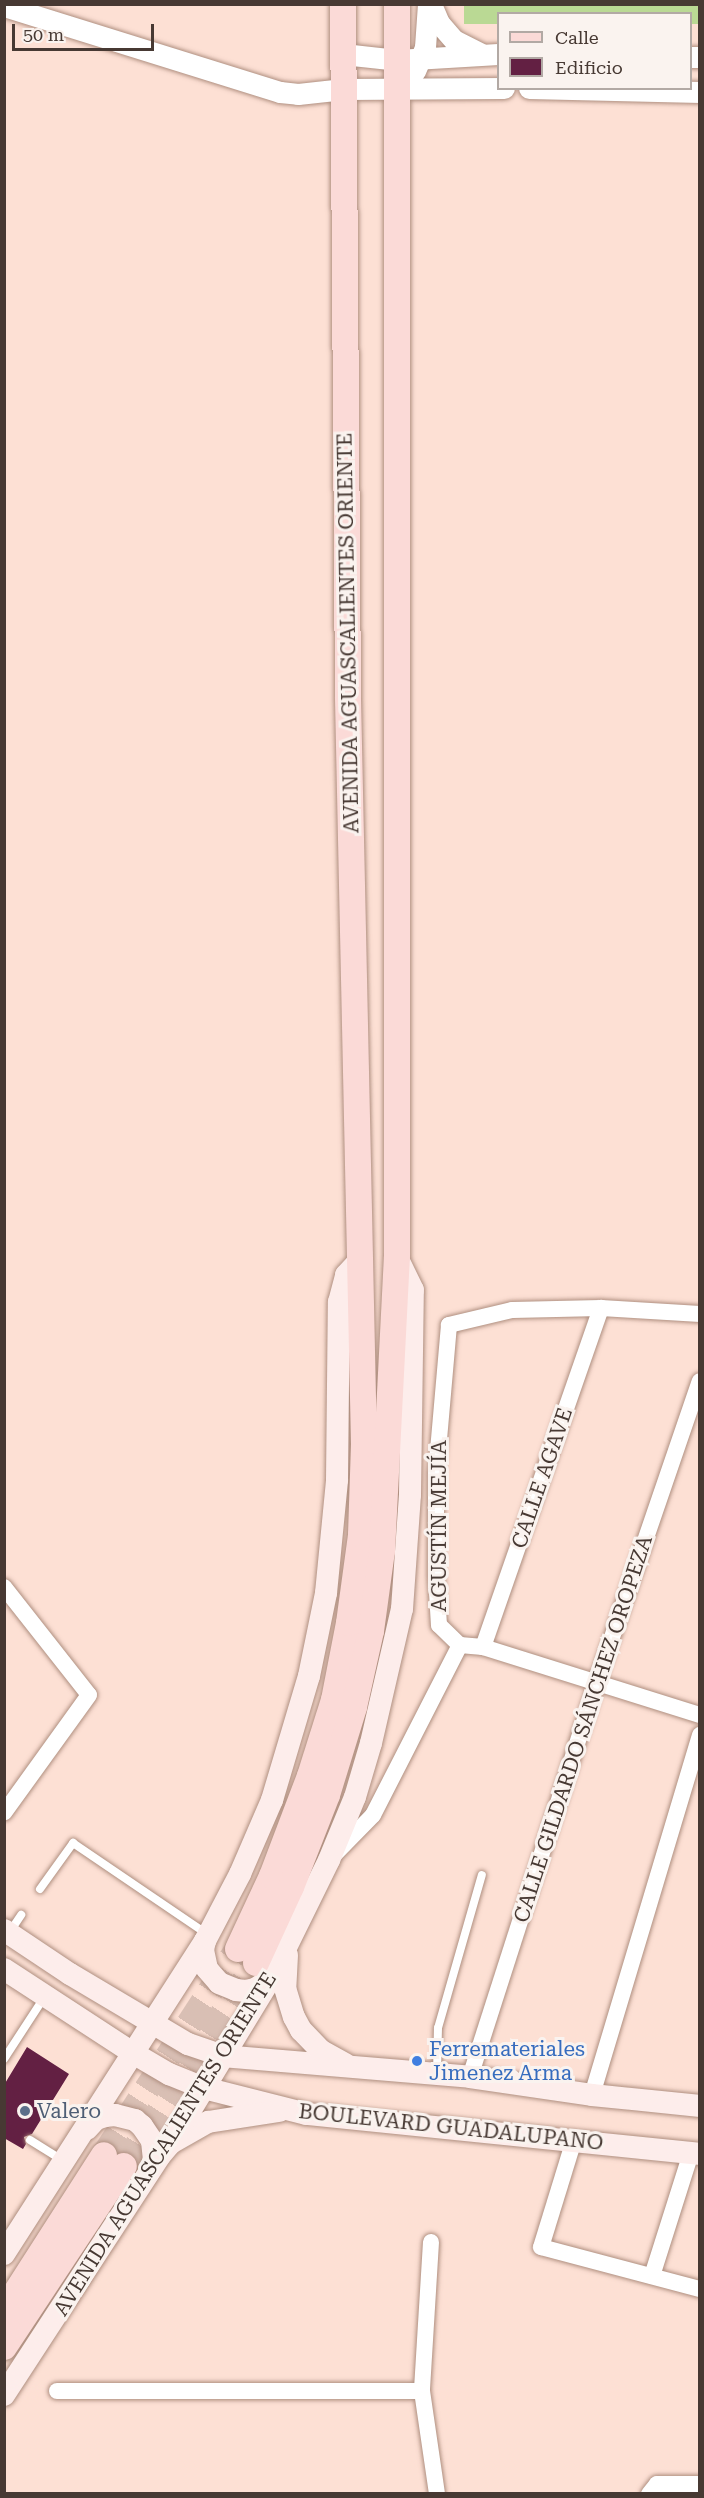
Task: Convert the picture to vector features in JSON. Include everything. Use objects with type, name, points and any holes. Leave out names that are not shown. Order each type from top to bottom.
[{"type":"main road","name":"AVENIDA AGUASCALIENTES ORIENTE","points":[[255,1963],[272,1876],[310,1776],[334,1700],[349,1623],[361,1535],[364,1444],[348,697],[343,4]]},
{"type":"main road","name":"AVENIDA AGUASCALIENTES ORIENTE","points":[[4,2395],[148,2174],[170,2144],[222,2056],[255,1963],[291,1887],[327,1795],[354,1707],[371,1631],[382,1551],[397,1257],[398,90],[409,59],[397,4]]},
{"type":"main road","name":"AVENIDA AGUASCALIENTES ORIENTE","points":[[255,1963],[291,1942],[329,1860],[355,1797],[371,1743],[402,1609],[410,1496],[413,1290],[397,1257]]},
{"type":"main road","points":[[4,2254],[206,1938],[240,1874],[272,1800],[309,1676],[326,1593],[337,1480],[339,1302],[346,1275],[359,1261]]},
{"type":"main road","points":[[11,1926],[70,1974],[188,2044],[222,2056],[470,2078],[591,2095],[699,2106]]},
{"type":"main road","points":[[206,1938],[203,1950],[207,1969],[219,1983],[236,1990],[255,1989],[255,1963]]},
{"type":"main road","points":[[291,1942],[285,1965],[285,1988],[294,2018],[301,2030],[320,2050],[358,2068]]},
{"type":"main road","name":"BOULEVARD GUADALUPANO","points":[[4,1969],[133,2053],[169,2074],[204,2088],[307,2114],[695,2154]]},
{"type":"main road","points":[[170,2144],[207,2122],[287,2109]]},
{"type":"main road","points":[[83,2133],[96,2119],[105,2116],[115,2115],[135,2120],[152,2141],[154,2159],[148,2174]]},
{"type":"main road","name":"AVENIDA AGUASCALIENTES ORIENTE","points":[[4,2311],[114,2160],[4,2348]]},
{"type":"street","points":[[429,4],[439,22],[454,40],[491,55]]},
{"type":"street","name":"AVENIDA AGUASCALIENTES ORIENTE","points":[[409,59],[427,34],[429,4]]},
{"type":"street","points":[[4,6],[262,88],[298,94],[344,89],[497,88]]},
{"type":"street","points":[[343,54],[409,59],[491,55]]},
{"type":"street","points":[[614,90],[699,92]]},
{"type":"street","points":[[601,1308],[699,1314]]},
{"type":"street","name":"AGUSTÍN MEJÍA","points":[[459,1645],[439,1625],[436,1575],[436,1474],[448,1325],[512,1310],[601,1308]]},
{"type":"street","name":"CALLE AGAVE","points":[[483,1647],[601,1308]]},
{"type":"street","name":"CALLE GILDARDO SÁNCHEZ OROPEZA","points":[[470,2078],[596,1684],[699,1381]]},
{"type":"street","points":[[4,1813],[89,1695],[8,1600]]},
{"type":"street","points":[[329,1860],[373,1815],[459,1645],[483,1647],[699,1715]]},
{"type":"street","points":[[591,2095],[699,1735]]},
{"type":"street","points":[[574,2140],[541,2247],[699,2289]]},
{"type":"street","points":[[652,2276],[695,2154]]},
{"type":"street","points":[[431,2242],[422,2391],[437,2493]]},
{"type":"street","points":[[57,2391],[422,2391]]},
{"type":"street","points":[[650,2493],[657,2484],[699,2484]]},
{"type":"lane","points":[[40,1889],[73,1844],[206,1938]]},
{"type":"lane","points":[[437,2075],[438,2028],[482,1875]]},
{"type":"lane","points":[[4,2059],[45,1995]]},
{"type":"lane","points":[[30,2140],[64,2162]]},
{"type":"green space","points":[[464,5],[699,5],[699,24],[692,24],[692,12],[497,12],[497,24],[464,24]]},
{"type":"building","name":"Valero","points":[[27,2047],[69,2074],[32,2134],[24,2137],[26,2144],[23,2149],[4,2138],[4,2085]]},
{"type":"tunnel","points":[[104,2155],[238,1949]]},
{"type":"tunnel","points":[[124,2166],[256,1963]]},
{"type":"place","name":"Ferremateriales Jimenez Arma","points":[[417,2061]]},
{"type":"place","name":"Valero","points":[[25,2111]]}]
